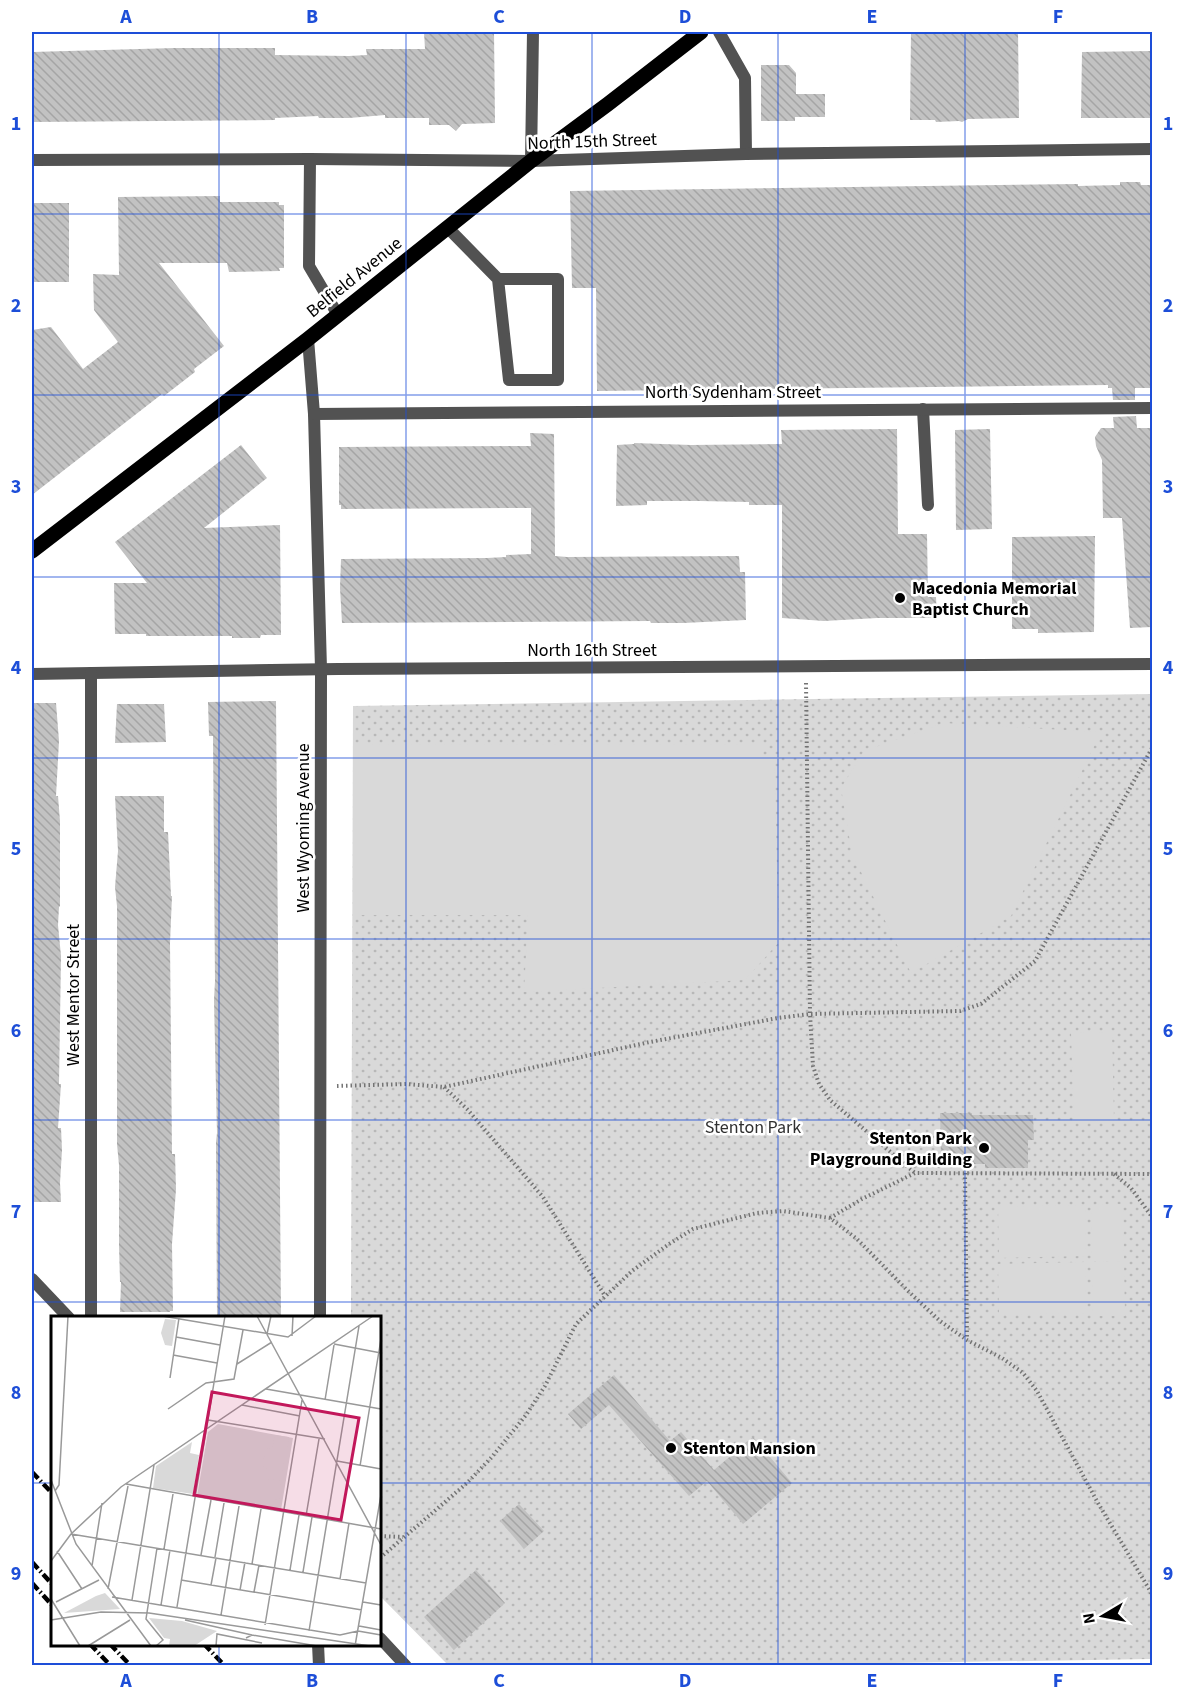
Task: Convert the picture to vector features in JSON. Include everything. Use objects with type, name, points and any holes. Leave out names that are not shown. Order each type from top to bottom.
[{"type":"main road","name":"Belfield Avenue","points":[[32,551],[308,339],[531,161],[700,32]]},
{"type":"street","points":[[531,161],[533,32]]},
{"type":"street","points":[[719,32],[745,78],[746,154]]},
{"type":"street","name":"North 15th Street","points":[[32,160],[531,161],[746,154],[1152,149]]},
{"type":"street","points":[[310,159],[309,266],[338,315]]},
{"type":"street","points":[[447,227],[498,279],[509,380],[558,380],[558,279],[498,279]]},
{"type":"street","name":"West Wyoming Avenue","points":[[308,339],[314,414],[321,669],[320,1316]]},
{"type":"street","name":"North Sydenham Street","points":[[314,414],[1152,408]]},
{"type":"street","points":[[923,409],[928,506]]},
{"type":"street","name":"North 16th Street","points":[[32,674],[321,669],[1152,664]]},
{"type":"street","name":"West Mentor Street","points":[[91,673],[91,1316]]},
{"type":"street","points":[[32,1279],[68,1316]]},
{"type":"street","points":[[381,1639],[406,1665]]},
{"type":"street","points":[[318,1646],[319,1665]]},
{"type":"path","points":[[805,666],[810,1014],[813,1066],[819,1084],[830,1100],[915,1173]]},
{"type":"path","points":[[321,1087],[406,1084],[444,1087],[650,1042],[778,1018],[810,1014],[960,1011],[981,1004],[1035,961],[1152,748]]},
{"type":"path","points":[[444,1087],[467,1109],[543,1197],[604,1296]]},
{"type":"path","points":[[830,1218],[862,1199],[915,1173],[1152,1174]]},
{"type":"path","points":[[965,1173],[967,1340]]},
{"type":"path","points":[[1114,1174],[1131,1188],[1152,1217]]},
{"type":"path","points":[[381,1557],[467,1483],[491,1458],[526,1415],[545,1386],[576,1324],[632,1271],[693,1229],[757,1213],[783,1211],[830,1218],[857,1239],[939,1322],[1002,1358],[1023,1373],[1037,1391],[1098,1503],[1152,1593]]},
{"type":"path","points":[[381,1536],[404,1537]]},
{"type":"green space","name":"Stenton Park","points":[[1152,694],[1152,1659],[768,1665],[448,1665],[381,1597],[381,1316],[351,1316],[353,706]]},
{"type":"green space","points":[[944,723],[1101,732],[1011,916],[911,973],[852,854],[841,788],[864,751]]},
{"type":"green space","points":[[355,744],[761,745],[761,755],[774,755],[779,942],[745,980],[524,992],[528,915],[355,915]]},
{"type":"green space","points":[[1112,1032],[1114,1121],[1074,1122],[1071,1033]]},
{"type":"green space","points":[[1123,1204],[1124,1259],[1092,1259],[1091,1205]]},
{"type":"green space","points":[[1085,1205],[1086,1256],[999,1258],[998,1207]]},
{"type":"green space","points":[[1124,1261],[1125,1316],[1093,1316],[1092,1262]]},
{"type":"green space","points":[[1085,1262],[1086,1313],[999,1315],[998,1264]]},
{"type":"building","points":[[424,32],[494,32],[495,123],[462,124],[456,131],[449,125],[429,125],[429,118],[385,118],[385,115],[349,118],[319,118],[318,116],[275,118],[275,120],[32,122],[32,52],[275,48],[275,55],[349,56],[367,55],[366,49],[425,49]]},
{"type":"building","points":[[911,32],[1018,32],[1019,118],[968,119],[962,122],[910,120]]},
{"type":"building","points":[[1152,51],[1152,118],[1081,118],[1082,52]]},
{"type":"building","points":[[761,65],[789,65],[796,73],[796,94],[825,94],[825,117],[795,117],[795,121],[761,121]]},
{"type":"building","points":[[1120,182],[1140,182],[1141,185],[1152,185],[1152,388],[1135,388],[1135,400],[1113,400],[1112,388],[1108,388],[1108,385],[597,391],[596,288],[572,288],[570,191],[1078,184],[1078,186],[1120,185]]},
{"type":"building","points":[[220,196],[220,202],[279,202],[279,205],[284,205],[284,268],[279,268],[280,271],[229,272],[227,263],[159,263],[224,346],[194,369],[195,372],[164,396],[162,394],[32,495],[32,330],[51,327],[83,369],[118,342],[94,310],[93,274],[119,275],[118,197]]},
{"type":"building","points":[[32,203],[69,203],[69,282],[34,282]]},
{"type":"building","points":[[1136,416],[1137,428],[1152,428],[1152,627],[1130,628],[1122,518],[1103,518],[1102,460],[1095,437],[1101,428],[1114,428],[1113,417]]},
{"type":"building","points":[[897,429],[898,534],[927,534],[928,597],[936,597],[937,618],[824,621],[782,618],[782,505],[749,505],[749,502],[647,501],[647,505],[616,506],[617,445],[634,443],[782,444],[781,430]]},
{"type":"building","points":[[990,429],[992,529],[956,530],[955,430]]},
{"type":"building","points":[[530,433],[554,434],[555,556],[739,556],[740,572],[745,572],[746,620],[683,623],[651,623],[650,621],[342,623],[341,559],[487,558],[531,554],[531,508],[341,509],[339,505],[339,447],[531,446]]},
{"type":"building","points":[[241,445],[267,478],[204,528],[280,525],[281,635],[232,638],[232,636],[115,634],[114,583],[147,583],[115,542]]},
{"type":"building","points":[[1095,536],[1094,632],[1038,633],[1038,629],[1012,629],[1012,537]]},
{"type":"building","points":[[276,701],[281,1316],[217,1316],[213,736],[209,736],[208,702]]},
{"type":"building","points":[[32,703],[56,703],[59,741],[56,796],[58,796],[60,821],[58,925],[61,956],[59,1084],[61,1084],[58,1128],[61,1128],[62,1150],[61,1202],[32,1202]]},
{"type":"building","points":[[117,704],[164,704],[166,742],[115,743]]},
{"type":"building","points":[[115,796],[164,796],[164,832],[168,832],[172,896],[170,943],[172,1154],[175,1154],[176,1189],[172,1244],[173,1311],[170,1312],[120,1312],[115,887],[118,851]]},
{"type":"building","name":"Stenton Park Playground Building","points":[[940,1113],[1033,1115],[1034,1140],[1028,1140],[1028,1168],[985,1168],[985,1164],[948,1164],[948,1156],[941,1156]]},
{"type":"building","name":"Stenton Mansion","points":[[614,1375],[670,1441],[681,1432],[714,1470],[753,1437],[792,1483],[743,1524],[707,1481],[689,1496],[609,1405],[581,1429],[568,1414]]},
{"type":"building","points":[[519,1504],[544,1531],[524,1549],[500,1521]]},
{"type":"building","points":[[476,1570],[505,1603],[454,1650],[424,1617]]},
{"type":"railway","points":[[32,1472],[51,1492]]},
{"type":"railway","points":[[32,1562],[51,1583]]},
{"type":"railway","points":[[32,1583],[51,1604]]},
{"type":"railway","points":[[92,1646],[111,1666]]},
{"type":"railway","points":[[112,1646],[131,1666]]},
{"type":"railway","points":[[206,1646],[225,1666]]},
{"type":"place","name":"Macedonia Memorial Baptist Church","points":[[900,598]]},
{"type":"place","name":"Stenton Park Playground Building","points":[[984,1148]]},
{"type":"place","name":"Stenton Mansion","points":[[671,1448]]}]
